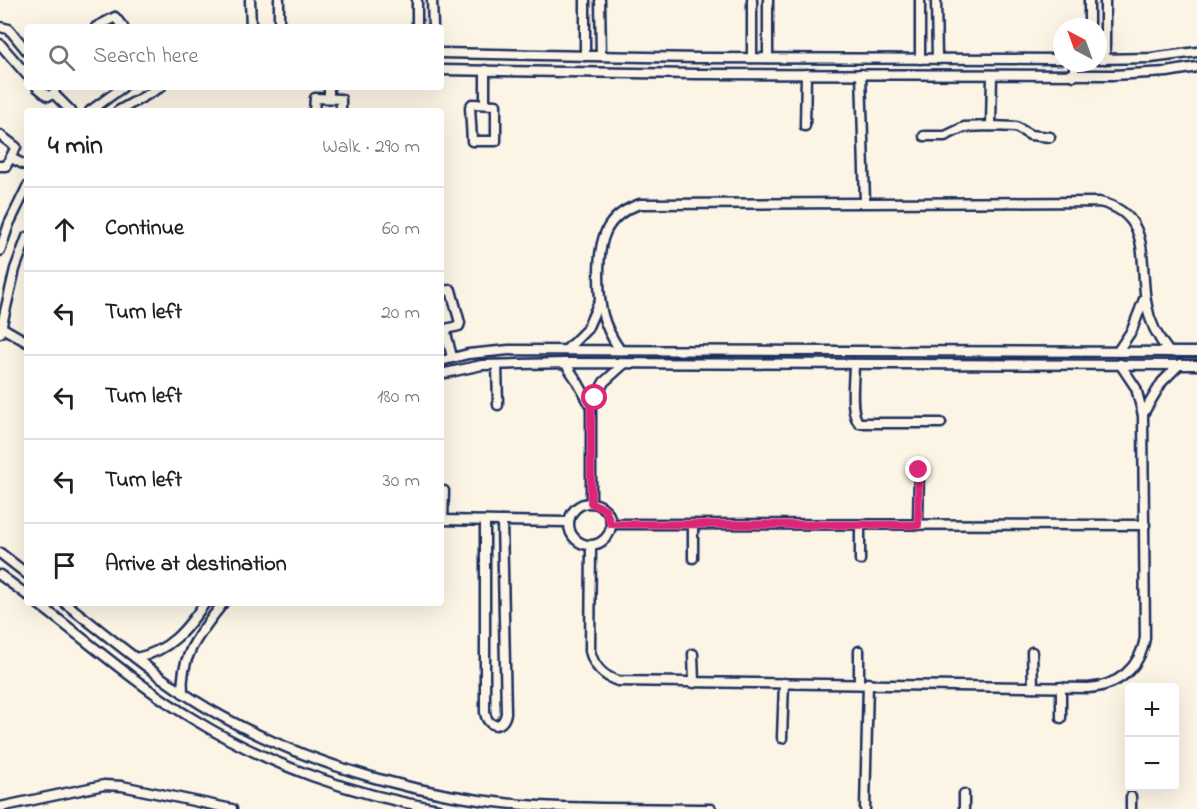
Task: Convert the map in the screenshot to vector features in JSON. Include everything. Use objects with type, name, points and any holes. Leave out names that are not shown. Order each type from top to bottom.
[{"type":"street","points":[[250,0],[251,24]]},
{"type":"street","points":[[279,0],[279,24]]},
{"type":"street","points":[[417,0],[417,24]]},
{"type":"street","points":[[432,0],[433,24]]},
{"type":"street","points":[[585,0],[585,56]]},
{"type":"street","points":[[600,0],[601,56]]},
{"type":"street","points":[[752,0],[752,58]]},
{"type":"street","points":[[768,0],[768,58]]},
{"type":"street","points":[[920,0],[920,59]]},
{"type":"street","points":[[936,0],[937,59]]},
{"type":"street","points":[[1089,0],[1089,18]]},
{"type":"street","points":[[1104,18],[1105,0]]},
{"type":"street","points":[[102,24],[115,17],[121,24]]},
{"type":"street","points":[[0,27],[9,29],[24,47]]},
{"type":"street","points":[[0,44],[24,72]]},
{"type":"street","points":[[1107,59],[1151,58],[1197,52]]},
{"type":"street","points":[[444,53],[697,58],[1053,59]]},
{"type":"street","points":[[697,58],[697,74]]},
{"type":"street","points":[[444,70],[1074,76],[1140,74],[1197,67]]},
{"type":"street","points":[[485,70],[485,104]]},
{"type":"street","points":[[805,126],[806,74]]},
{"type":"street","points":[[861,74],[865,202]]},
{"type":"street","points":[[991,126],[992,75]]},
{"type":"street","points":[[40,90],[44,95],[51,96],[55,91],[69,108]]},
{"type":"street","points":[[94,108],[119,90]]},
{"type":"street","points":[[133,107],[157,90]]},
{"type":"street","points":[[329,90],[329,98]]},
{"type":"street","points":[[314,108],[315,98],[341,99],[341,108]]},
{"type":"street","points":[[485,104],[496,106],[496,141],[472,142],[470,106],[485,104]]},
{"type":"street","points":[[924,136],[945,136],[964,127],[991,126],[1016,127],[1030,135],[1050,137]]},
{"type":"street","points":[[0,135],[16,147],[6,166],[0,166]]},
{"type":"street","points":[[11,158],[24,164]]},
{"type":"street","points":[[0,251],[9,224],[24,193]]},
{"type":"street","points":[[620,350],[605,322],[599,302],[599,257],[601,242],[613,221],[632,207],[648,203],[1099,202],[1108,204],[1127,215],[1138,231],[1142,248],[1145,295],[1153,326],[1169,352]]},
{"type":"street","points":[[24,245],[15,269],[1,330],[24,341]]},
{"type":"street","points":[[444,291],[451,290],[460,323],[459,326],[444,330]]},
{"type":"street","points":[[1118,351],[1132,330],[1145,295]]},
{"type":"street","points":[[566,350],[593,321],[599,302]]},
{"type":"street","points":[[444,333],[452,357]]},
{"type":"street","points":[[444,360],[496,350],[1197,352]]},
{"type":"street","points":[[663,350],[664,364]]},
{"type":"street","points":[[565,363],[578,381],[591,406],[591,503]]},
{"type":"street","points":[[444,374],[467,367],[565,363],[1197,365]]},
{"type":"street","points":[[591,406],[604,382],[624,363]]},
{"type":"street","points":[[854,364],[854,411],[859,423],[941,423]]},
{"type":"street","points":[[591,546],[590,651],[595,665],[605,676],[618,681],[1033,687],[1097,687],[1115,682],[1130,671],[1140,656],[1144,647],[1146,629],[1143,415],[1136,388],[1120,364]]},
{"type":"street","points":[[1143,415],[1162,382],[1180,364]]},
{"type":"street","points":[[497,365],[498,405]]},
{"type":"street","points":[[918,525],[919,470]]},
{"type":"street","points":[[591,503],[605,509],[611,524],[606,539],[591,546],[581,544],[572,537],[568,522],[576,508],[591,503]]},
{"type":"street","points":[[444,520],[568,522]]},
{"type":"street","points":[[485,521],[485,712],[486,719],[495,725],[501,724],[506,713],[502,521]]},
{"type":"street","points":[[611,524],[1145,525]]},
{"type":"street","points":[[693,524],[693,558]]},
{"type":"street","points":[[860,525],[860,560]]},
{"type":"street","points":[[0,553],[24,572]]},
{"type":"street","points":[[0,574],[24,593]]},
{"type":"street","points":[[41,606],[176,708],[230,740],[328,781],[389,799],[438,809]]},
{"type":"street","points":[[69,606],[183,693],[221,717],[274,742],[362,774],[467,798],[538,806],[711,809]]},
{"type":"street","points":[[136,658],[162,649],[184,632],[203,606]]},
{"type":"street","points":[[183,693],[184,666],[194,641],[221,606]]},
{"type":"street","points":[[184,632],[194,641]]},
{"type":"street","points":[[859,651],[863,683],[865,809]]},
{"type":"street","points":[[1032,651],[1033,687]]},
{"type":"street","points":[[693,654],[694,683]]},
{"type":"street","points":[[782,738],[784,683]]},
{"type":"street","points":[[1061,687],[1061,718]]},
{"type":"street","points":[[0,807],[95,786],[113,785],[232,809]]},
{"type":"street","points":[[964,794],[964,809]]},
{"type":"street","points":[[1131,796],[1131,809]]},
{"type":"route","points":[[595,398],[591,406],[591,503],[605,509],[611,524],[918,525],[919,470]]}]
